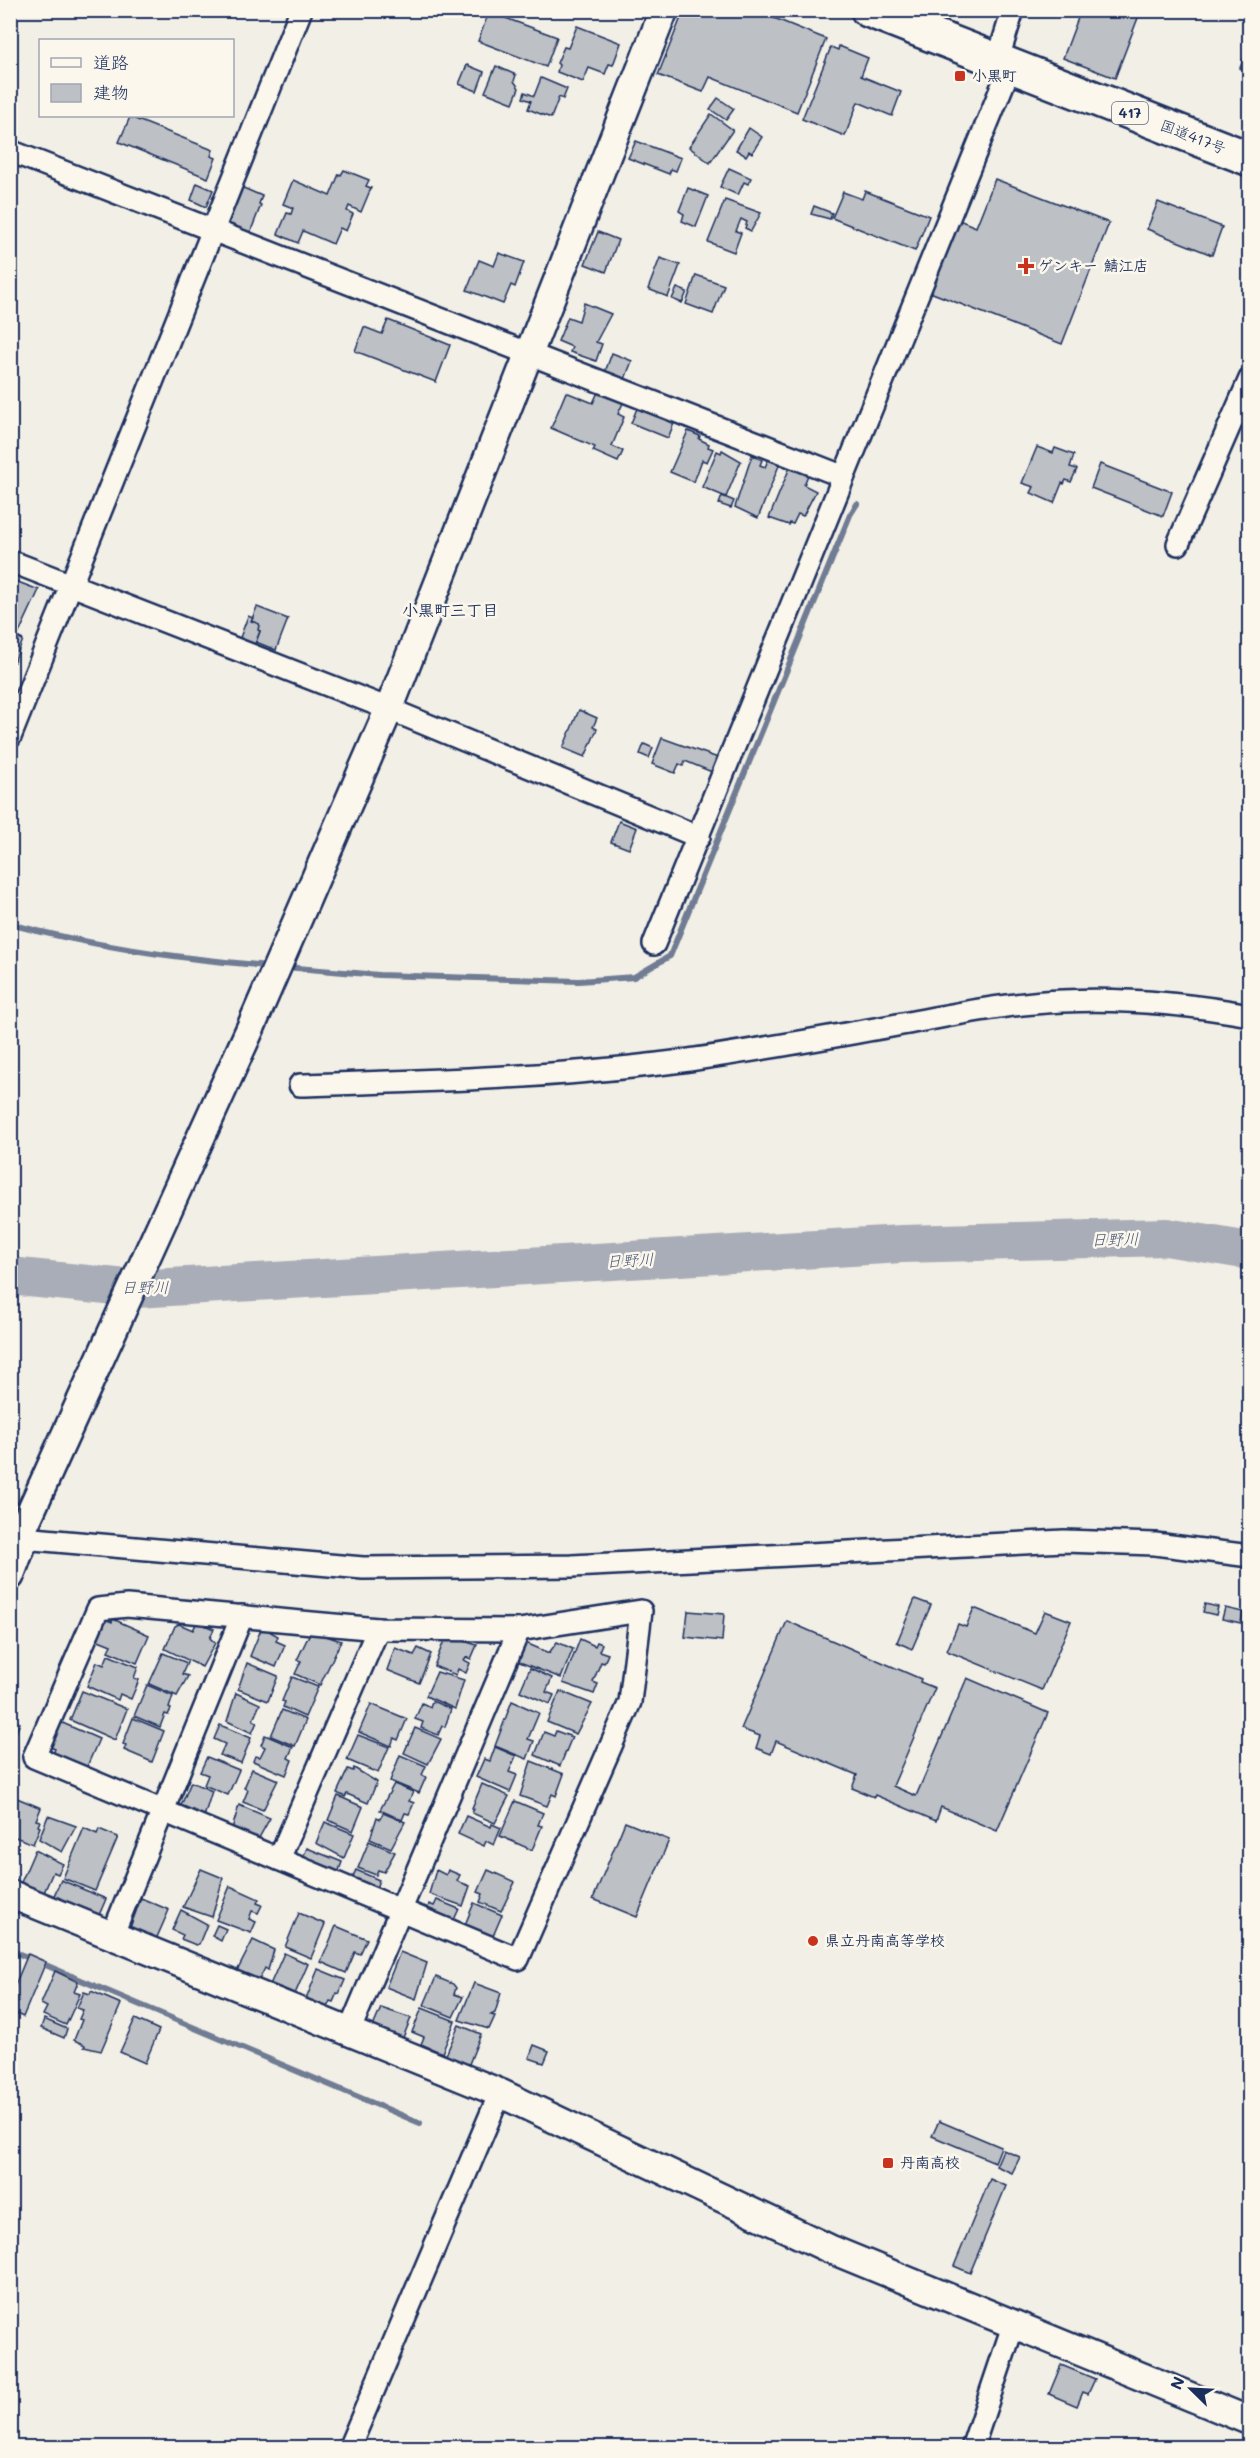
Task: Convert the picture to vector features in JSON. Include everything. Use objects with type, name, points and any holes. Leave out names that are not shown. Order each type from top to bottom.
[{"type":"highway","name":"国道417号","points":[[868,10],[1250,159]]},
{"type":"street","points":[[10,737],[73,585],[300,10]]},
{"type":"street","points":[[10,1576],[20,1534],[251,1027],[389,709],[664,10]]},
{"type":"street","points":[[654,944],[699,837],[1003,64],[1013,10]]},
{"type":"street","points":[[10,151],[531,352],[842,476]]},
{"type":"street","points":[[1178,544],[1250,379]]},
{"type":"street","points":[[10,561],[389,709],[699,837]]},
{"type":"street","points":[[300,1085],[505,1078],[672,1062],[782,1046],[990,1008],[1062,1001],[1128,1000],[1205,1007],[1250,1014]]},
{"type":"street","points":[[20,1534],[363,1568],[572,1566],[1064,1541],[1155,1544],[1250,1556]]},
{"type":"street","points":[[127,1606],[242,1616],[378,1629],[519,1630],[641,1611],[630,1702],[518,1959],[34,1757],[98,1609],[127,1606]]},
{"type":"street","points":[[112,1936],[242,1616]]},
{"type":"street","points":[[279,1859],[378,1629]]},
{"type":"street","points":[[349,2032],[519,1630]]},
{"type":"street","points":[[10,1894],[500,2093],[830,2249],[1250,2421]]},
{"type":"street","points":[[349,2448],[500,2093]]},
{"type":"street","points":[[972,2448],[1014,2323]]},
{"type":"building","points":[[684,10],[754,10],[826,39],[797,112],[710,77],[703,92],[658,75]]},
{"type":"building","points":[[1081,10],[1141,10],[1115,78],[1063,58]]},
{"type":"building","points":[[489,12],[557,37],[546,67],[478,41]]},
{"type":"building","points":[[577,26],[621,43],[613,65],[609,64],[605,74],[589,68],[583,82],[557,72],[559,65],[557,63],[564,47],[568,48]]},
{"type":"building","points":[[1250,45],[1250,72],[1240,68]]},
{"type":"building","points":[[839,46],[868,58],[861,76],[901,92],[892,116],[858,102],[845,136],[802,119],[831,47],[838,50]]},
{"type":"building","points":[[467,65],[484,72],[477,91],[459,84]]},
{"type":"building","points":[[496,66],[516,75],[514,81],[519,88],[513,103],[485,92]]},
{"type":"building","points":[[541,78],[567,89],[563,99],[559,97],[551,118],[528,109],[531,101],[523,98],[525,92],[534,96]]},
{"type":"building","points":[[718,98],[734,109],[726,120],[710,109]]},
{"type":"building","points":[[711,114],[733,130],[710,163],[689,147]]},
{"type":"building","points":[[130,117],[213,150],[211,156],[216,158],[208,178],[119,142]]},
{"type":"building","points":[[749,128],[762,137],[752,153],[749,151],[746,156],[736,150]]},
{"type":"building","points":[[636,141],[681,158],[676,171],[671,169],[669,174],[628,158]]},
{"type":"building","points":[[729,168],[751,178],[748,184],[744,182],[738,195],[720,187]]},
{"type":"building","points":[[344,170],[369,180],[366,186],[371,188],[361,212],[349,206],[347,211],[353,214],[346,231],[340,228],[333,244],[303,231],[298,243],[278,234],[287,213],[291,214],[293,208],[283,204],[293,180],[330,196],[339,174],[341,175]]},
{"type":"building","points":[[995,179],[1109,223],[1062,344],[930,292],[959,220],[976,227]]},
{"type":"building","points":[[197,183],[213,190],[206,207],[191,200]]},
{"type":"building","points":[[241,187],[262,196],[259,204],[261,205],[250,233],[227,224]]},
{"type":"building","points":[[688,188],[708,196],[696,227],[682,221],[684,214],[679,211]]},
{"type":"building","points":[[865,191],[929,216],[915,251],[832,218],[843,192],[862,199]]},
{"type":"building","points":[[725,200],[761,213],[751,231],[745,228],[747,222],[741,219],[736,231],[741,233],[734,252],[708,242]]},
{"type":"building","points":[[1158,202],[1222,227],[1212,255],[1147,229]]},
{"type":"building","points":[[814,206],[832,213],[830,219],[811,214]]},
{"type":"building","points":[[598,232],[618,240],[606,272],[585,264]]},
{"type":"building","points":[[499,253],[524,262],[515,287],[511,285],[503,304],[467,290],[479,260],[494,266]]},
{"type":"building","points":[[660,258],[680,265],[668,297],[648,289]]},
{"type":"building","points":[[696,275],[724,285],[713,314],[686,304]]},
{"type":"building","points":[[677,288],[687,292],[682,303],[672,299]]},
{"type":"building","points":[[584,303],[611,314],[596,342],[602,344],[596,361],[570,352],[572,347],[558,341],[568,317],[579,321]]},
{"type":"building","points":[[388,320],[450,345],[436,382],[355,351],[364,327],[382,334]]},
{"type":"building","points":[[612,353],[632,361],[625,379],[605,372]]},
{"type":"building","points":[[599,390],[624,401],[618,414],[624,417],[612,446],[623,451],[618,462],[593,451],[595,447],[551,428],[566,392],[593,403]]},
{"type":"building","points":[[638,406],[675,421],[668,438],[631,423]]},
{"type":"building","points":[[688,431],[700,436],[699,439],[713,449],[707,462],[702,460],[694,482],[670,472]]},
{"type":"building","points":[[1037,447],[1053,453],[1055,448],[1074,455],[1070,467],[1077,469],[1071,482],[1066,480],[1064,484],[1062,483],[1054,503],[1031,493],[1034,487],[1022,483]]},
{"type":"building","points":[[722,450],[741,461],[726,497],[702,487],[717,451],[721,453]]},
{"type":"building","points":[[752,455],[762,460],[760,465],[765,467],[769,458],[780,463],[758,518],[735,507]]},
{"type":"building","points":[[1100,464],[1172,492],[1163,516],[1091,488]]},
{"type":"building","points":[[790,467],[808,475],[804,485],[816,491],[803,516],[798,514],[793,524],[789,525],[769,518]]},
{"type":"building","points":[[722,496],[734,501],[731,508],[719,504]]},
{"type":"building","points":[[10,579],[39,590],[19,633],[10,630]]},
{"type":"building","points":[[257,607],[288,619],[276,650],[256,642],[260,631],[258,630],[259,624],[251,621]]},
{"type":"building","points":[[248,616],[253,618],[251,621],[259,624],[258,630],[260,631],[253,649],[238,643]]},
{"type":"building","points":[[10,634],[23,640],[14,662],[10,660]]},
{"type":"building","points":[[579,710],[597,718],[593,727],[597,729],[585,757],[563,748]]},
{"type":"building","points":[[662,738],[718,758],[712,772],[685,761],[683,766],[679,764],[675,773],[652,764]]},
{"type":"building","points":[[644,744],[653,748],[649,758],[640,754]]},
{"type":"building","points":[[619,821],[637,828],[629,849],[611,842]]},
{"type":"building","points":[[915,1599],[931,1605],[912,1649],[897,1642]]},
{"type":"building","points":[[1205,1604],[1218,1607],[1216,1615],[1203,1612]]},
{"type":"building","points":[[974,1608],[1035,1633],[1045,1611],[1071,1621],[1042,1690],[947,1651],[958,1624],[966,1627]]},
{"type":"building","points":[[1225,1608],[1243,1612],[1241,1623],[1222,1619]]},
{"type":"building","points":[[688,1611],[724,1614],[722,1641],[685,1637]]},
{"type":"building","points":[[105,1619],[112,1622],[113,1619],[149,1635],[137,1663],[108,1651],[111,1645],[96,1639]]},
{"type":"building","points":[[787,1621],[921,1679],[920,1682],[935,1688],[893,1786],[916,1796],[967,1678],[1048,1713],[997,1831],[941,1807],[936,1821],[875,1795],[874,1797],[852,1788],[857,1775],[776,1741],[771,1754],[756,1748],[760,1736],[741,1729]]},
{"type":"building","points":[[197,1622],[214,1629],[210,1638],[215,1643],[202,1667],[165,1649],[175,1626],[179,1624],[193,1630]]},
{"type":"building","points":[[262,1627],[278,1636],[276,1641],[285,1645],[276,1667],[250,1656]]},
{"type":"building","points":[[311,1631],[341,1641],[320,1685],[295,1674],[301,1661],[297,1660]]},
{"type":"building","points":[[446,1636],[477,1645],[471,1659],[466,1657],[464,1660],[470,1663],[466,1673],[458,1669],[456,1675],[434,1666]]},
{"type":"building","points":[[580,1639],[595,1646],[597,1642],[602,1644],[599,1651],[608,1654],[604,1663],[601,1662],[593,1682],[598,1684],[594,1694],[563,1683]]},
{"type":"building","points":[[557,1642],[573,1649],[561,1678],[517,1661],[526,1643],[549,1653]]},
{"type":"building","points":[[395,1648],[414,1655],[418,1648],[431,1654],[419,1683],[387,1670]]},
{"type":"building","points":[[163,1653],[187,1663],[182,1674],[188,1676],[177,1696],[149,1684]]},
{"type":"building","points":[[108,1655],[138,1667],[134,1678],[139,1680],[131,1699],[120,1694],[118,1700],[87,1686],[97,1662],[104,1665]]},
{"type":"building","points":[[247,1663],[278,1676],[268,1701],[238,1689]]},
{"type":"building","points":[[530,1668],[552,1678],[546,1692],[554,1695],[550,1704],[520,1691]]},
{"type":"building","points":[[437,1672],[464,1680],[455,1709],[426,1696]]},
{"type":"building","points":[[292,1677],[318,1687],[305,1717],[283,1707],[285,1702],[282,1701]]},
{"type":"building","points":[[147,1685],[173,1696],[169,1708],[171,1709],[168,1715],[165,1714],[160,1727],[134,1716]]},
{"type":"building","points":[[82,1691],[127,1709],[115,1740],[70,1720]]},
{"type":"building","points":[[560,1691],[592,1704],[576,1734],[547,1722]]},
{"type":"building","points":[[236,1693],[260,1704],[253,1720],[257,1722],[252,1733],[227,1721]]},
{"type":"building","points":[[432,1701],[451,1709],[445,1727],[442,1726],[438,1735],[421,1728],[423,1722],[415,1719],[422,1703],[430,1707]]},
{"type":"building","points":[[512,1701],[539,1713],[528,1739],[534,1741],[527,1759],[495,1746]]},
{"type":"building","points":[[371,1704],[407,1719],[398,1740],[394,1738],[391,1746],[359,1732]]},
{"type":"building","points":[[282,1710],[306,1720],[295,1746],[271,1736]]},
{"type":"building","points":[[133,1718],[164,1731],[152,1762],[124,1750],[126,1745],[123,1744]]},
{"type":"building","points":[[10,1719],[20,1723],[10,1747]]},
{"type":"building","points":[[58,1721],[99,1739],[85,1771],[46,1771],[55,1749],[48,1746]]},
{"type":"building","points":[[220,1725],[251,1738],[241,1763],[220,1755],[225,1744],[214,1739]]},
{"type":"building","points":[[415,1728],[441,1739],[428,1764],[404,1753]]},
{"type":"building","points":[[556,1731],[572,1737],[560,1766],[535,1755],[544,1732],[554,1736]]},
{"type":"building","points":[[265,1735],[293,1747],[288,1758],[292,1760],[286,1775],[253,1761],[255,1756],[260,1757],[265,1747],[261,1745]]},
{"type":"building","points":[[358,1735],[389,1747],[378,1773],[347,1760]]},
{"type":"building","points":[[495,1747],[516,1756],[509,1772],[517,1775],[510,1792],[476,1777],[484,1759],[490,1761]]},
{"type":"building","points":[[400,1755],[426,1766],[422,1775],[426,1777],[419,1793],[390,1781]]},
{"type":"building","points":[[207,1757],[239,1770],[228,1795],[204,1785],[208,1775],[200,1772]]},
{"type":"building","points":[[531,1761],[564,1774],[556,1796],[552,1794],[547,1806],[520,1796]]},
{"type":"building","points":[[354,1768],[377,1782],[368,1803],[347,1794],[345,1797],[337,1793],[348,1769],[353,1771]]},
{"type":"building","points":[[252,1769],[278,1780],[263,1810],[243,1802],[248,1790],[244,1788]]},
{"type":"building","points":[[191,1782],[212,1791],[204,1817],[180,1808]]},
{"type":"building","points":[[394,1784],[413,1792],[409,1801],[414,1803],[409,1814],[405,1813],[402,1820],[380,1810]]},
{"type":"building","points":[[482,1784],[509,1796],[495,1823],[472,1813]]},
{"type":"building","points":[[338,1796],[363,1807],[353,1831],[328,1820]]},
{"type":"building","points":[[17,1798],[41,1808],[36,1820],[40,1821],[38,1826],[40,1827],[33,1844],[10,1835],[10,1814]]},
{"type":"building","points":[[515,1801],[543,1813],[538,1825],[542,1826],[532,1850],[500,1836]]},
{"type":"building","points":[[239,1805],[270,1818],[255,1845],[232,1829]]},
{"type":"building","points":[[383,1813],[405,1822],[391,1848],[370,1839],[377,1817],[380,1819]]},
{"type":"building","points":[[48,1816],[76,1826],[62,1852],[39,1839]]},
{"type":"building","points":[[466,1816],[491,1827],[492,1824],[501,1828],[494,1845],[486,1841],[484,1846],[458,1834]]},
{"type":"building","points":[[325,1822],[354,1834],[344,1858],[316,1843]]},
{"type":"building","points":[[625,1822],[669,1840],[637,1917],[593,1899]]},
{"type":"building","points":[[84,1828],[97,1834],[99,1829],[118,1837],[95,1891],[63,1878]]},
{"type":"building","points":[[369,1841],[395,1852],[384,1872],[378,1870],[376,1875],[358,1868]]},
{"type":"building","points":[[307,1848],[342,1862],[337,1876],[301,1862]]},
{"type":"building","points":[[35,1850],[63,1864],[58,1874],[53,1872],[42,1897],[19,1887]]},
{"type":"building","points":[[201,1869],[223,1878],[212,1917],[183,1907]]},
{"type":"building","points":[[356,1870],[379,1880],[376,1888],[379,1889],[371,1907],[345,1893]]},
{"type":"building","points":[[436,1870],[446,1875],[448,1870],[460,1875],[457,1881],[470,1886],[463,1906],[429,1894]]},
{"type":"building","points":[[488,1870],[515,1882],[501,1911],[480,1902],[483,1894],[478,1892]]},
{"type":"building","points":[[61,1880],[106,1899],[96,1922],[52,1900]]},
{"type":"building","points":[[230,1886],[259,1899],[257,1903],[262,1905],[258,1913],[252,1911],[249,1919],[256,1922],[251,1933],[216,1920]]},
{"type":"building","points":[[141,1898],[169,1910],[154,1944],[128,1933]]},
{"type":"building","points":[[437,1900],[459,1909],[452,1924],[417,1923],[424,1906],[428,1908],[429,1904],[434,1906]]},
{"type":"building","points":[[474,1903],[502,1915],[487,1950],[459,1939]]},
{"type":"building","points":[[181,1910],[207,1924],[199,1944],[181,1939],[183,1935],[172,1930]]},
{"type":"building","points":[[299,1913],[325,1924],[311,1958],[285,1947]]},
{"type":"building","points":[[217,1925],[226,1929],[221,1941],[212,1936]]},
{"type":"building","points":[[336,1926],[367,1939],[360,1954],[355,1952],[346,1973],[321,1962]]},
{"type":"building","points":[[253,1940],[274,1950],[268,1970],[265,1968],[256,1986],[230,1985]]},
{"type":"building","points":[[400,1952],[427,1963],[416,1999],[386,1987]]},
{"type":"building","points":[[284,1953],[308,1964],[295,1994],[282,1988],[281,1992],[269,1987]]},
{"type":"building","points":[[28,1954],[46,1962],[23,2017],[10,2011],[10,1997]]},
{"type":"building","points":[[318,1969],[345,1980],[339,1994],[337,1993],[333,2002],[330,2001],[326,2010],[305,2002]]},
{"type":"building","points":[[55,1971],[78,1982],[74,1992],[80,1994],[66,2025],[43,2015],[47,2007],[41,2004]]},
{"type":"building","points":[[436,1977],[453,1984],[456,1988],[454,1994],[463,1997],[453,2017],[424,2005]]},
{"type":"building","points":[[474,1983],[501,1993],[495,2013],[491,2015],[495,2016],[489,2029],[459,2020]]},
{"type":"building","points":[[91,1991],[121,2004],[101,2051],[84,2047],[85,2045],[74,2040],[82,2020],[79,2019],[83,2010],[77,2008],[84,1992],[90,1994]]},
{"type":"building","points":[[381,2008],[411,2018],[402,2040],[372,2029]]},
{"type":"building","points":[[422,2008],[455,2021],[442,2053],[421,2044],[424,2037],[412,2032]]},
{"type":"building","points":[[44,2019],[67,2029],[64,2038],[41,2028]]},
{"type":"building","points":[[135,2019],[159,2030],[145,2063],[120,2052]]},
{"type":"building","points":[[459,2025],[481,2034],[467,2069],[445,2057]]},
{"type":"building","points":[[534,2045],[549,2051],[544,2063],[529,2058]]},
{"type":"building","points":[[939,2121],[1001,2147],[995,2162],[932,2136]]},
{"type":"building","points":[[1003,2150],[1020,2157],[1012,2173],[996,2166]]},
{"type":"building","points":[[990,2179],[1006,2186],[970,2273],[954,2266]]},
{"type":"building","points":[[1061,2365],[1095,2379],[1088,2394],[1083,2392],[1077,2406],[1049,2394]]},
{"type":"waterway","points":[[285,967],[379,975],[579,981],[634,977],[670,956],[850,515],[857,504]]},
{"type":"waterway","points":[[10,924],[138,951],[269,966]]},
{"type":"waterway","name":"日野川","points":[[10,1276],[136,1289],[902,1244],[1166,1237],[1250,1251]]},
{"type":"waterway","points":[[10,1950],[420,2123]]},
{"type":"place","name":"小黒町","points":[[960,76]]},
{"type":"place","name":"ゲンキー 鯖江店","points":[[1026,266]]},
{"type":"place","name":"県立丹南高等学校","points":[[813,1941]]},
{"type":"place","name":"丹南高校","points":[[888,2163]]},
{"type":"district","name":"小黒町三丁目","points":[[450,610]]}]
